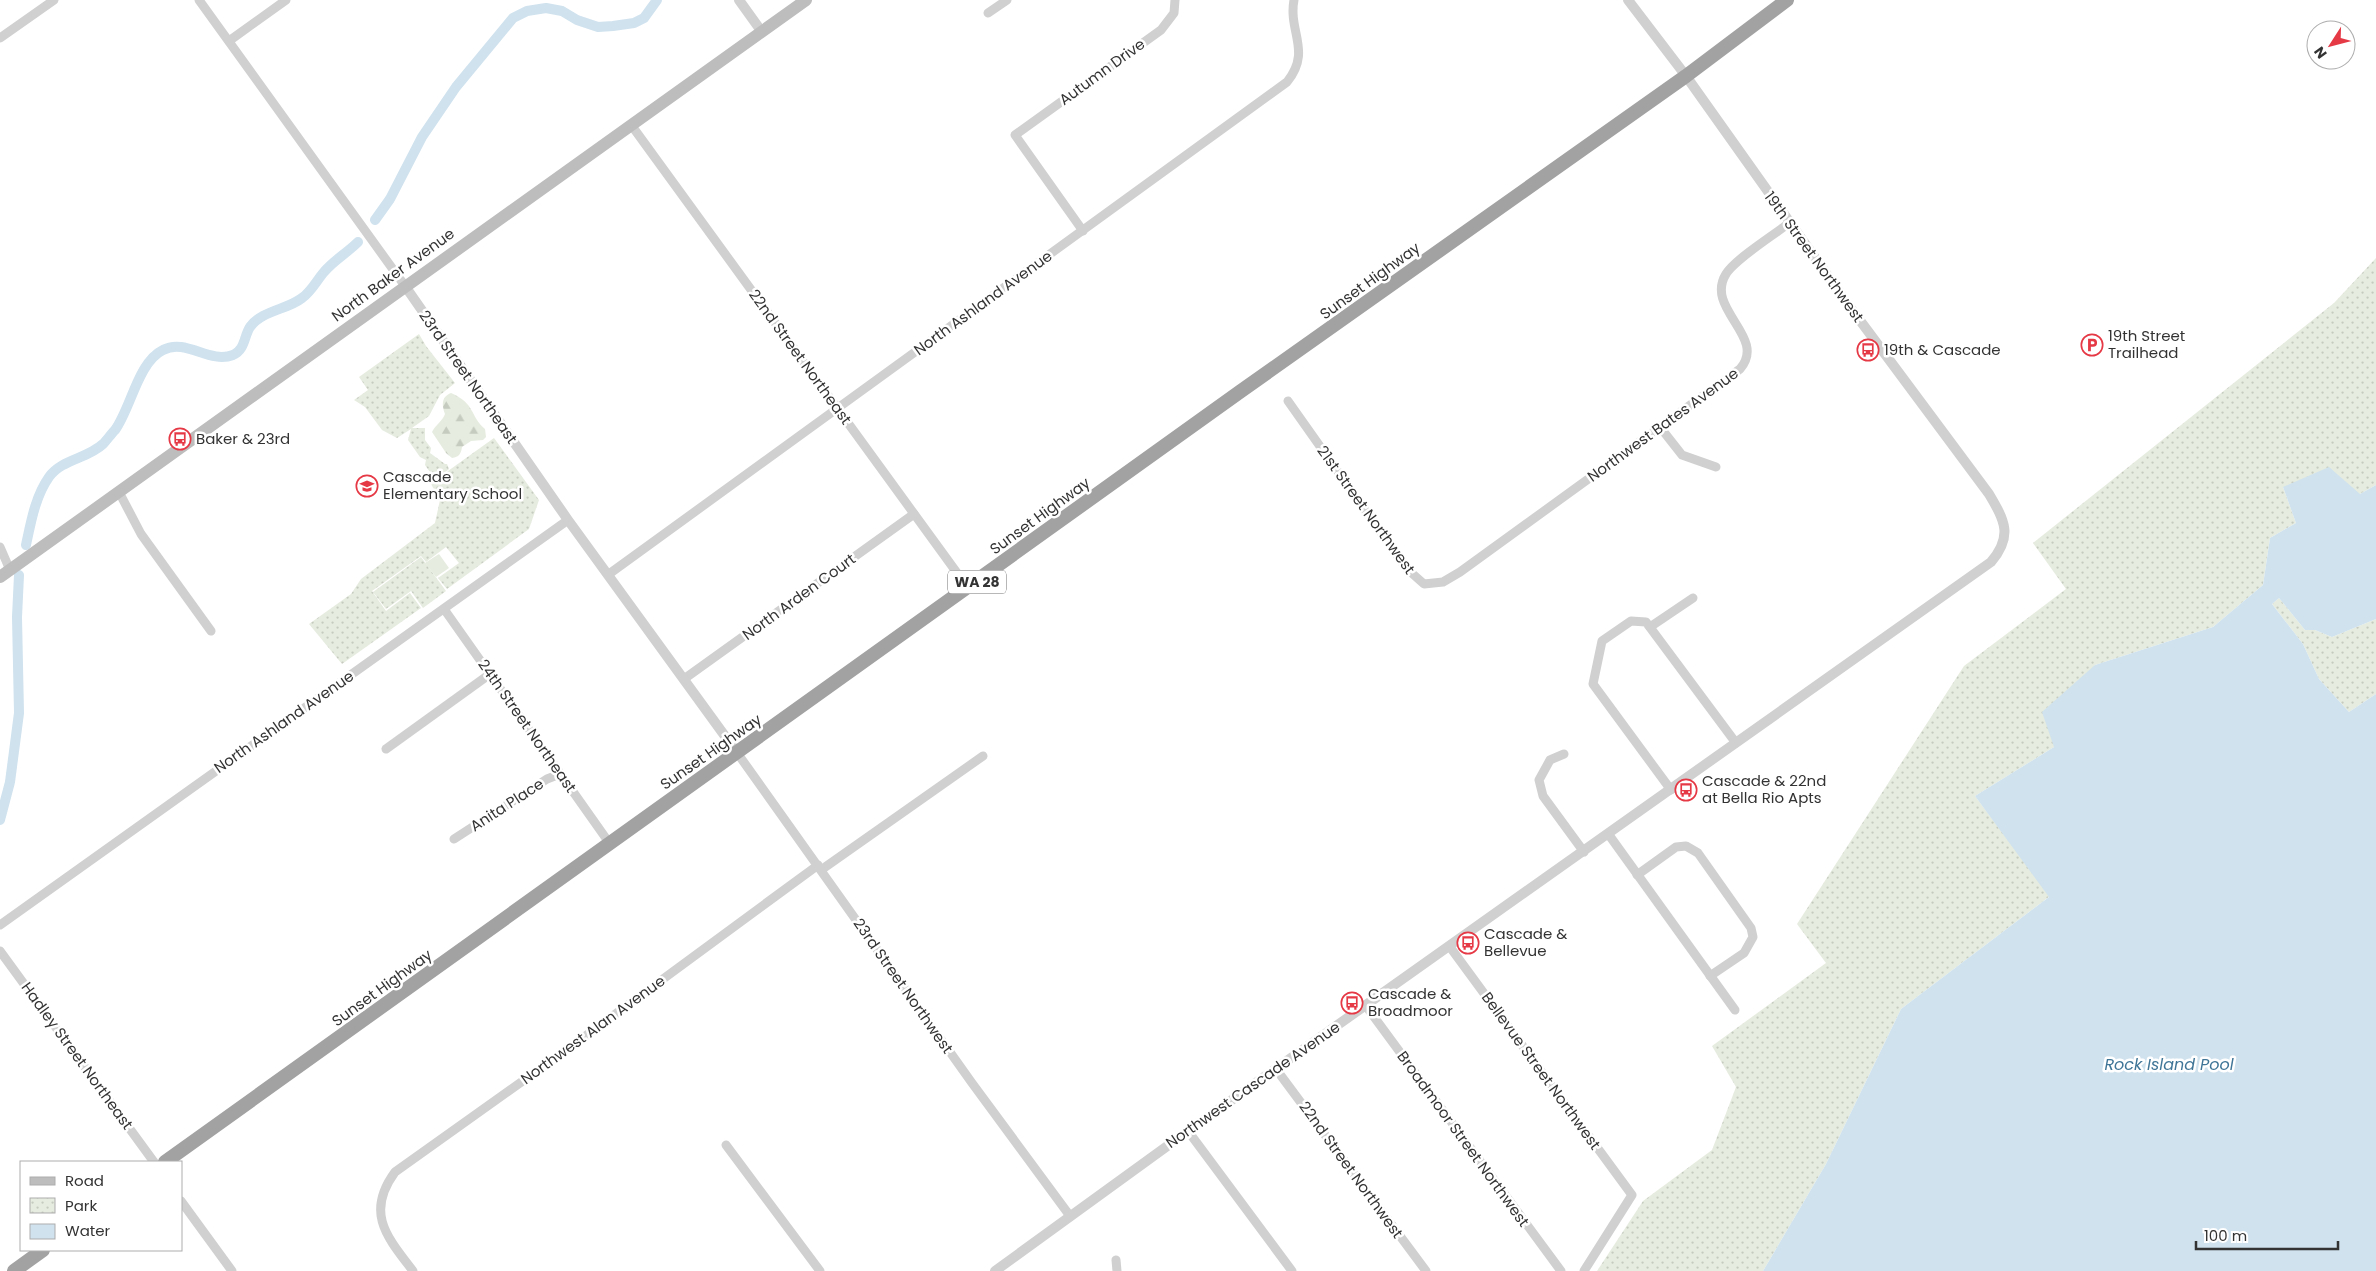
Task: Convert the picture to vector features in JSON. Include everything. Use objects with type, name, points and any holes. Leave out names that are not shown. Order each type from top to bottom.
[{"type":"highway","name":"Sunset Highway","points":[[166,1161],[738,754],[1241,391],[1686,76],[1787,0]]},
{"type":"highway","points":[[14,1271],[42,1251]]},
{"type":"main road","name":"North Baker Avenue","points":[[5,574],[806,0]]},
{"type":"street","points":[[0,38],[54,0]]},
{"type":"street","name":"23rd Street Northeast","points":[[199,0],[405,286],[568,520],[738,754]]},
{"type":"street","points":[[229,41],[286,0]]},
{"type":"street","points":[[739,0],[762,32]]},
{"type":"street","points":[[988,13],[1007,0]]},
{"type":"street","name":"Autumn Drive","points":[[1083,231],[1015,135],[1161,30],[1174,13],[1175,0]]},
{"type":"street","name":"North Ashland Avenue","points":[[609,574],[1287,82],[1295,73],[1300,60],[1294,0]]},
{"type":"street","name":"19th Street Northwest","points":[[1628,0],[1686,76],[1789,223],[1989,494],[2002,517],[2006,537]]},
{"type":"street","name":"22nd Street Northeast","points":[[632,126],[968,588]]},
{"type":"street","name":"Northwest Bates Avenue","points":[[1460,572],[1734,375],[1744,364],[1747,348],[1745,339],[1722,301],[1722,281],[1732,268],[1789,223]]},
{"type":"street","name":"21st Street Northwest","points":[[1288,401],[1412,575],[1424,584],[1430,585],[1443,582],[1460,572]]},
{"type":"street","points":[[1660,428],[1682,455],[1716,467]]},
{"type":"street","points":[[119,492],[142,534],[211,631]]},
{"type":"street","name":"North Arden Court","points":[[684,679],[914,514]]},
{"type":"street","name":"North Ashland Avenue","points":[[0,925],[568,520]]},
{"type":"street","name":"Northwest Cascade Avenue","points":[[995,1271],[1188,1131],[1609,835],[1991,562],[2001,550],[2006,537]]},
{"type":"street","points":[[0,547],[5,574]]},
{"type":"street","points":[[1650,627],[1693,598]]},
{"type":"street","name":"24th Street Northeast","points":[[444,609],[610,844]]},
{"type":"street","points":[[1670,790],[1594,684],[1602,641],[1631,621],[1646,622],[1736,743]]},
{"type":"street","points":[[386,749],[490,674]]},
{"type":"street","name":"23rd Street Northwest","points":[[738,754],[972,1083],[1070,1216]]},
{"type":"street","points":[[1564,754],[1550,760],[1539,780],[1543,796],[1584,852]]},
{"type":"street","name":"Northwest Alan Avenue","points":[[413,1271],[385,1232],[380,1212],[380,1203],[387,1183],[406,1162],[820,868],[983,756]]},
{"type":"street","name":"Anita Place","points":[[454,839],[547,779],[560,774]]},
{"type":"street","points":[[1609,835],[1735,1010]]},
{"type":"street","points":[[1637,875],[1676,847],[1686,846],[1698,852],[1751,928],[1753,937],[1744,953],[1710,976]]},
{"type":"street","name":"Bellevue Street Northwest","points":[[1450,947],[1632,1195],[1584,1271]]},
{"type":"street","name":"Hadley Street Northeast","points":[[0,950],[153,1161]]},
{"type":"street","name":"Broadmoor Street Northwest","points":[[1366,1006],[1561,1271]]},
{"type":"street","name":"22nd Street Northwest","points":[[1276,1069],[1426,1271]]},
{"type":"street","points":[[1188,1131],[1292,1271]]},
{"type":"street","points":[[726,1145],[820,1271]]},
{"type":"street","points":[[182,1201],[232,1271]]},
{"type":"street","points":[[1116,1260],[1117,1271]]},
{"type":"green space","points":[[2376,258],[2376,485],[2360,494],[2283,487],[2296,523],[2270,538],[2263,585],[2213,627],[2095,665],[2054,747],[1975,796],[2050,896],[1901,1009],[1826,1164],[1763,1271],[1597,1271],[1643,1201],[1712,1150],[1736,1087],[1712,1046],[1826,963],[1797,924],[1964,666],[2066,589],[2033,543],[2334,303]]},
{"type":"green space","points":[[419,334],[455,383],[440,395],[429,416],[412,428],[425,428],[425,440],[431,448],[430,453],[447,464],[449,469],[441,476],[494,438],[539,500],[529,529],[447,589],[438,578],[459,563],[446,547],[426,562],[421,556],[372,591],[386,611],[410,593],[421,608],[342,664],[309,624],[351,594],[361,579],[435,523],[440,500],[431,484],[440,477],[432,475],[425,465],[426,460],[420,457],[408,440],[411,429],[397,438],[382,430],[365,407],[354,400],[368,390],[359,377]]},
{"type":"green space","points":[[451,393],[465,401],[469,406],[476,419],[485,429],[486,437],[483,440],[471,441],[462,447],[458,456],[452,458],[446,453],[432,432],[444,417],[444,399]]},
{"type":"green space","points":[[439,554],[449,568],[436,577],[425,563]]},
{"type":"green space","points":[[421,557],[446,591],[423,608],[411,591],[386,609],[373,592]]},
{"type":"green space","points":[[2279,598],[2305,630],[2315,630],[2332,637],[2376,619],[2376,694],[2349,712],[2319,679],[2303,644],[2272,604]]},
{"type":"water","name":"Rock Island Pool","points":[[2329,467],[2360,494],[2376,485],[2376,619],[2332,637],[2315,630],[2305,630],[2279,598],[2272,604],[2303,644],[2319,679],[2349,712],[2376,694],[2376,1271],[1763,1271],[1826,1164],[1901,1009],[2049,897],[1975,796],[2054,747],[2042,712],[2095,665],[2213,627],[2263,585],[2270,538],[2296,523],[2283,487]]},
{"type":"waterway","points":[[375,220],[390,199],[422,137],[456,87],[513,18],[527,11],[546,8],[562,11],[577,20],[598,27],[613,26],[634,23],[644,18],[657,0]]},
{"type":"waterway","points":[[26,545],[37,501],[49,477],[61,466],[90,453],[105,442],[121,421],[141,375],[154,356],[172,347],[180,347],[224,357],[237,353],[255,321],[302,298],[321,275],[358,242]]},
{"type":"waterway","points":[[0,820],[10,782],[19,713],[17,617],[19,575]]},
{"type":"place","name":"19th Street Trailhead","points":[[2092,345]]},
{"type":"place","name":"19th & Cascade","points":[[1868,350]]},
{"type":"place","name":"Baker & 23rd","points":[[180,439]]},
{"type":"place","name":"Cascade Elementary School","points":[[367,486]]},
{"type":"place","name":"Cascade & 22nd at Bella Rio Apts","points":[[1686,790]]},
{"type":"place","name":"Cascade & Bellevue","points":[[1468,943]]},
{"type":"place","name":"Cascade & Broadmoor","points":[[1352,1003]]}]
